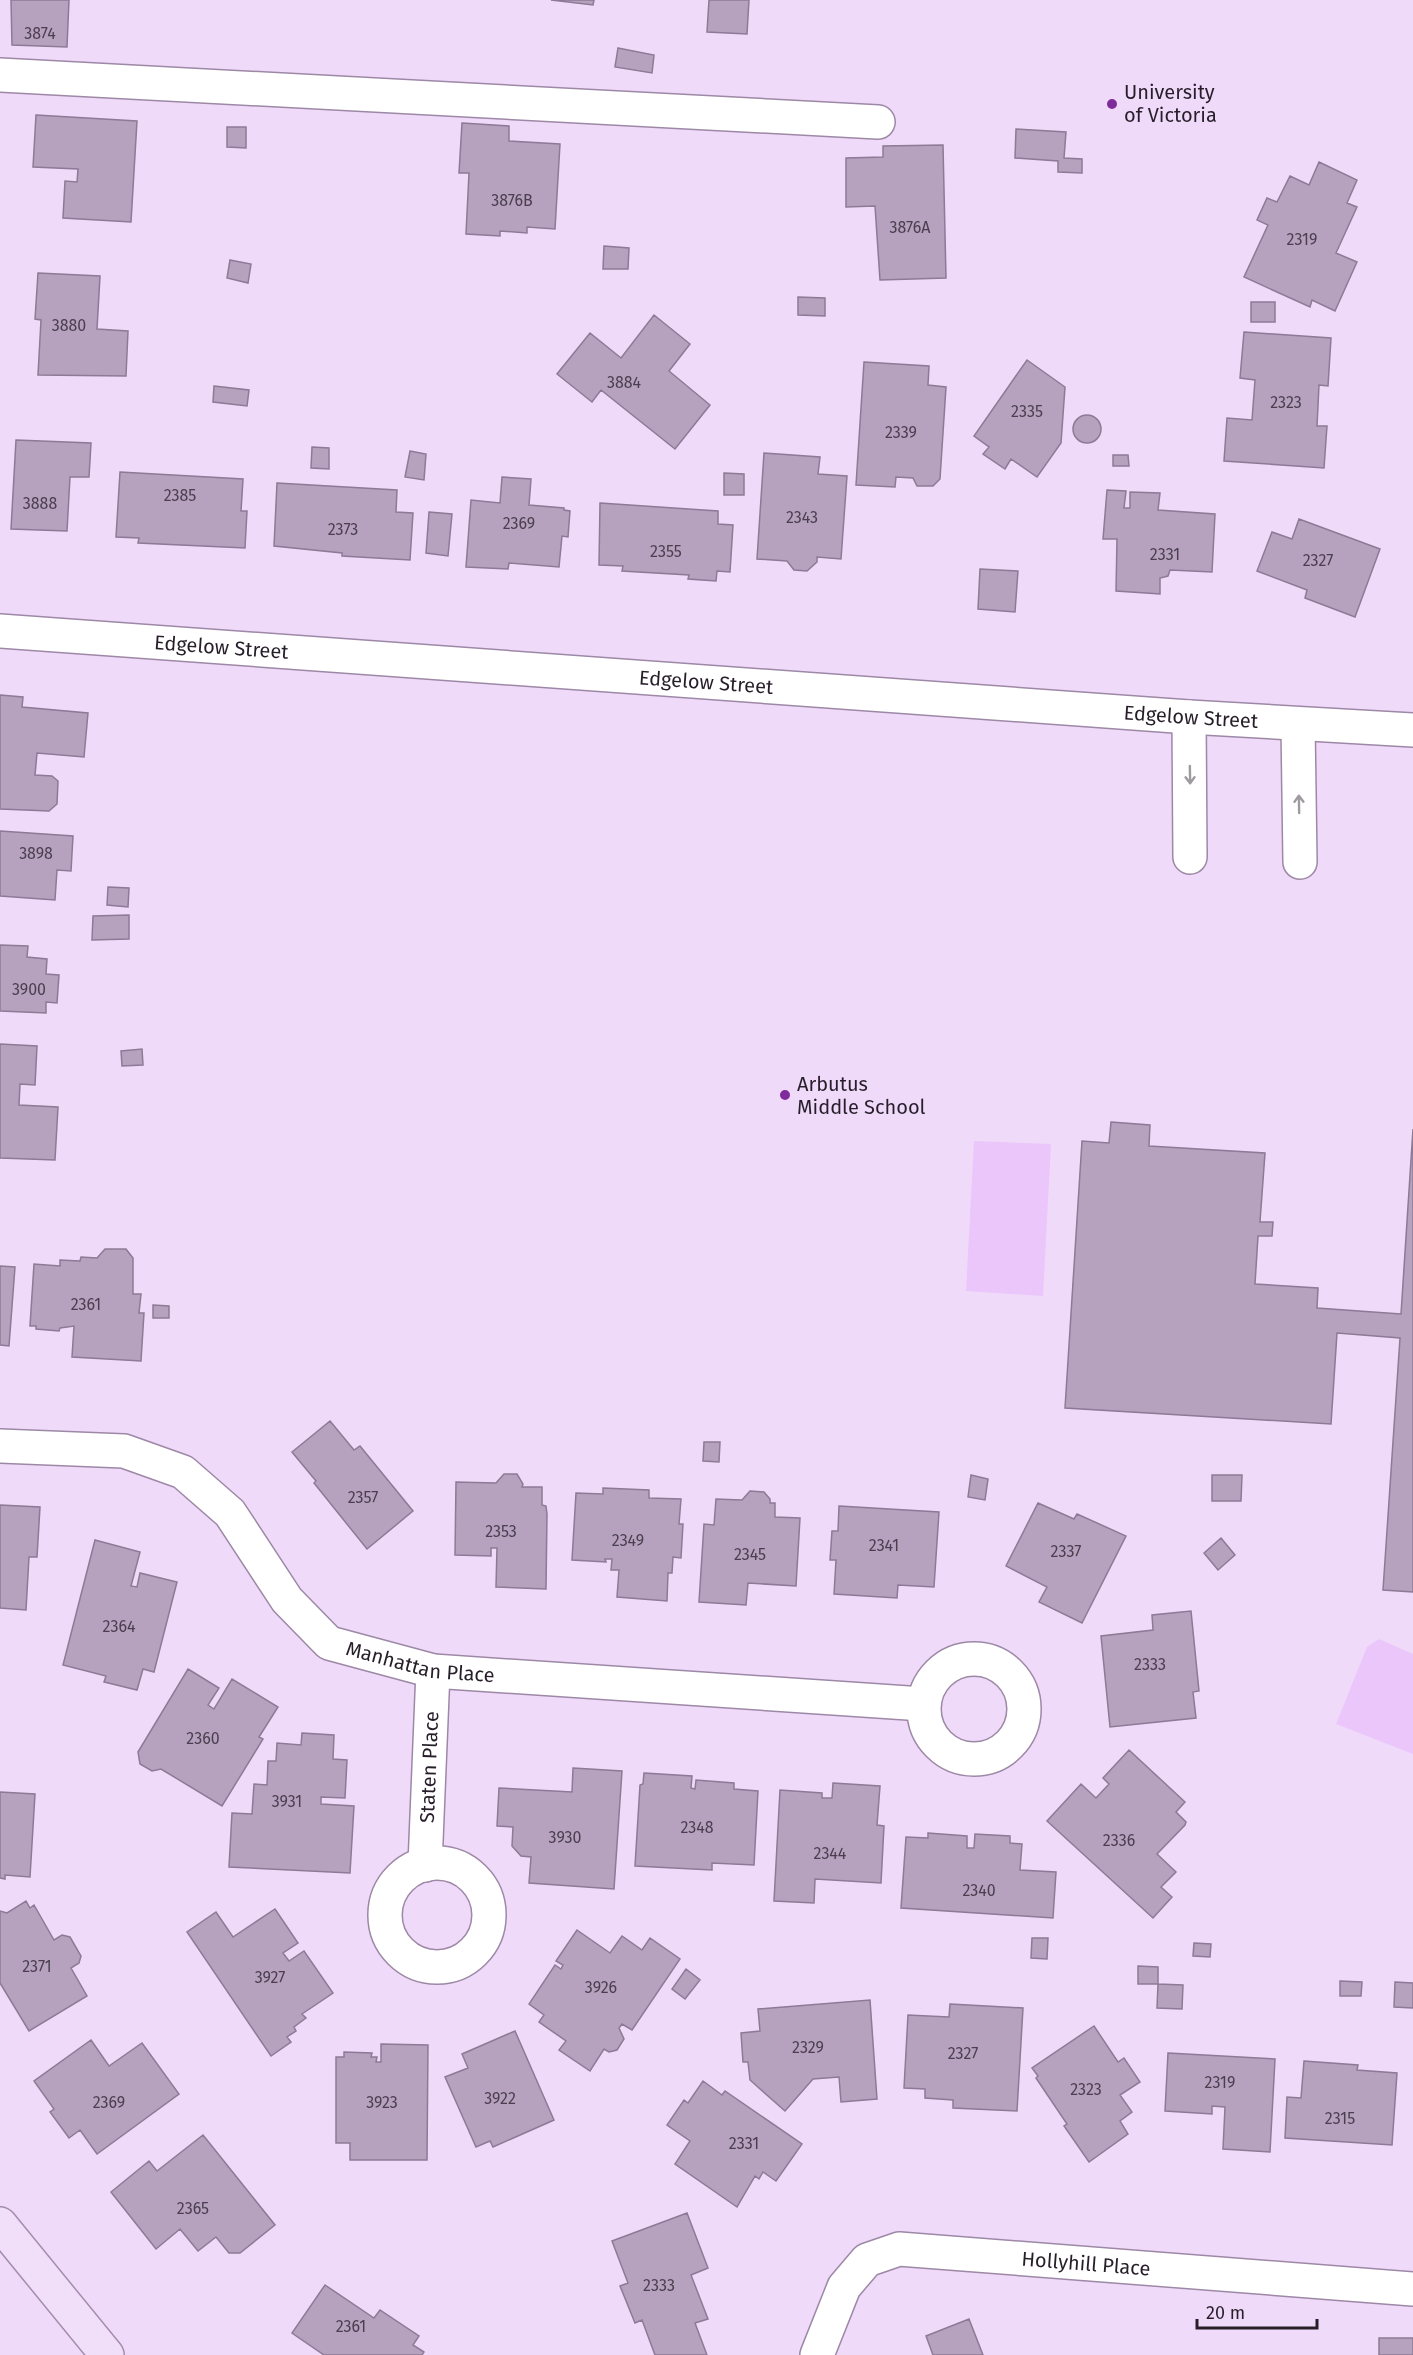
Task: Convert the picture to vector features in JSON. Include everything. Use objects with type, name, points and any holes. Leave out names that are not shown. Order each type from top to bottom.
[{"type":"main road","points":[[0,2224],[107,2355]]},
{"type":"street","points":[[0,75],[878,122]]},
{"type":"street","name":"Edgelow Street","points":[[0,631],[1189,717],[1413,730]]},
{"type":"street","points":[[1189,717],[1191,857]]},
{"type":"street","points":[[1298,724],[1300,862]]},
{"type":"street","name":"Manhattan Place","points":[[0,1446],[124,1451],[183,1472],[230,1513],[287,1600],[330,1643],[433,1671],[923,1704]]},
{"type":"street","name":"Staten Place","points":[[425,1865],[433,1671]]},
{"type":"street","name":"Hollyhill Place","points":[[817,2355],[844,2288],[867,2260],[899,2249],[1413,2289]]},
{"type":"shaded area","points":[[974,1141],[1051,1144],[1043,1296],[966,1291]]},
{"type":"shaded area","points":[[1379,1639],[1413,1654],[1413,1754],[1336,1724],[1367,1647]]},
{"type":"building","points":[[11,0],[69,0],[67,47],[12,45]]},
{"type":"building","points":[[551,0],[594,0],[593,5]]},
{"type":"building","points":[[709,0],[749,0],[747,34],[707,32]]},
{"type":"building","points":[[618,48],[654,55],[652,73],[615,67]]},
{"type":"building","points":[[36,115],[137,121],[131,222],[63,218],[65,181],[77,182],[78,169],[33,167]]},
{"type":"building","points":[[462,123],[509,126],[509,141],[560,144],[555,229],[527,227],[527,233],[500,231],[500,236],[466,234],[469,173],[459,173]]},
{"type":"building","points":[[227,127],[246,127],[246,148],[227,147]]},
{"type":"building","points":[[1016,129],[1066,132],[1064,158],[1082,159],[1082,173],[1058,172],[1058,161],[1015,158]]},
{"type":"building","points":[[943,145],[946,278],[880,280],[875,206],[846,207],[846,158],[883,157],[883,146]]},
{"type":"building","points":[[1319,162],[1357,180],[1347,203],[1357,207],[1336,253],[1357,262],[1335,311],[1312,300],[1310,307],[1244,277],[1268,225],[1257,220],[1267,198],[1277,202],[1290,176],[1309,185]]},
{"type":"building","points":[[604,246],[629,248],[628,269],[603,269]]},
{"type":"building","points":[[230,260],[251,264],[248,283],[227,278]]},
{"type":"building","points":[[38,273],[100,276],[97,329],[128,331],[126,376],[38,375],[41,320],[35,319]]},
{"type":"building","points":[[798,297],[825,298],[825,316],[798,315]]},
{"type":"building","points":[[1251,302],[1275,302],[1275,322],[1251,322]]},
{"type":"building","points":[[654,315],[690,344],[669,371],[710,405],[675,449],[601,390],[592,402],[557,374],[590,333],[621,358]]},
{"type":"building","points":[[1244,332],[1331,338],[1328,386],[1319,385],[1317,426],[1327,426],[1324,468],[1224,461],[1227,418],[1252,420],[1255,380],[1240,378]]},
{"type":"building","points":[[1027,360],[1065,387],[1061,443],[1037,477],[1011,459],[1005,469],[983,454],[989,447],[974,436]]},
{"type":"building","points":[[864,362],[929,366],[928,385],[946,387],[940,479],[933,486],[917,486],[913,478],[896,477],[895,487],[856,485]]},
{"type":"building","points":[[214,386],[249,390],[247,406],[213,402]]},
{"type":"building","points":[[1087,415],[1097,419],[1101,429],[1097,439],[1087,443],[1077,439],[1073,429],[1077,419]]},
{"type":"building","points":[[16,440],[91,443],[89,477],[70,477],[67,531],[11,529]]},
{"type":"building","points":[[312,447],[329,448],[329,469],[311,468]]},
{"type":"building","points":[[410,451],[426,454],[424,480],[405,477]]},
{"type":"building","points":[[764,453],[820,457],[818,474],[847,476],[841,559],[817,557],[817,562],[807,571],[794,570],[787,561],[757,559]]},
{"type":"building","points":[[1113,455],[1128,455],[1129,466],[1113,466]]},
{"type":"building","points":[[120,472],[243,479],[241,511],[247,511],[245,548],[138,543],[139,538],[116,537]]},
{"type":"building","points":[[724,473],[744,474],[744,495],[724,495]]},
{"type":"building","points":[[502,477],[531,479],[529,505],[564,508],[570,511],[568,537],[562,536],[559,567],[509,563],[508,569],[466,567],[471,500],[500,503]]},
{"type":"building","points":[[277,483],[397,490],[396,512],[413,513],[410,560],[342,556],[342,553],[274,546]]},
{"type":"building","points":[[1107,490],[1126,491],[1124,508],[1130,508],[1130,492],[1160,493],[1158,510],[1215,514],[1212,572],[1170,570],[1168,576],[1160,578],[1160,594],[1116,591],[1117,539],[1103,539]]},
{"type":"building","points":[[600,503],[718,511],[718,524],[733,525],[730,572],[717,571],[716,581],[688,579],[689,575],[622,571],[623,566],[599,565]]},
{"type":"building","points":[[429,512],[452,514],[448,556],[426,553]]},
{"type":"building","points":[[1299,519],[1380,549],[1355,617],[1305,598],[1307,590],[1257,571],[1272,532],[1292,539]]},
{"type":"building","points":[[980,569],[1018,571],[1015,612],[978,609]]},
{"type":"building","points":[[0,695],[23,697],[22,707],[88,713],[84,757],[37,753],[35,775],[52,776],[58,781],[57,804],[49,811],[0,809]]},
{"type":"building","points":[[0,831],[73,836],[71,871],[57,870],[55,900],[0,896]]},
{"type":"building","points":[[108,887],[129,888],[128,907],[107,905]]},
{"type":"building","points":[[129,915],[129,939],[92,940],[93,916]]},
{"type":"building","points":[[0,945],[28,946],[27,957],[47,959],[46,974],[59,975],[57,1003],[46,1002],[46,1013],[0,1011]]},
{"type":"building","points":[[0,1044],[37,1046],[35,1085],[20,1084],[19,1105],[58,1107],[55,1160],[0,1158]]},
{"type":"building","points":[[142,1049],[143,1065],[122,1066],[121,1051]]},
{"type":"building","points":[[1111,1122],[1150,1125],[1149,1146],[1265,1153],[1260,1222],[1273,1222],[1272,1236],[1258,1236],[1255,1284],[1318,1288],[1317,1308],[1401,1314],[1413,1129],[1413,1592],[1383,1590],[1400,1338],[1337,1333],[1331,1424],[1065,1408],[1082,1141],[1109,1143]]},
{"type":"building","points":[[105,1249],[126,1249],[133,1258],[133,1294],[141,1294],[139,1313],[144,1313],[141,1361],[72,1357],[74,1326],[60,1328],[59,1331],[36,1329],[36,1326],[30,1326],[34,1264],[60,1266],[60,1260],[80,1261],[81,1257],[97,1258]]},
{"type":"building","points":[[0,1266],[15,1267],[9,1346],[0,1345]]},
{"type":"building","points":[[153,1305],[169,1306],[169,1318],[153,1318]]},
{"type":"building","points":[[330,1421],[354,1450],[360,1446],[413,1511],[367,1549],[292,1452]]},
{"type":"building","points":[[704,1442],[720,1442],[719,1462],[703,1461]]},
{"type":"building","points":[[504,1474],[517,1474],[523,1484],[522,1487],[542,1487],[542,1505],[546,1506],[547,1514],[546,1589],[496,1587],[497,1548],[491,1548],[491,1556],[455,1555],[456,1482],[496,1483]]},
{"type":"building","points":[[971,1475],[988,1479],[985,1500],[968,1497]]},
{"type":"building","points":[[1212,1475],[1242,1475],[1241,1501],[1212,1501]]},
{"type":"building","points":[[603,1488],[649,1490],[649,1498],[681,1499],[679,1524],[683,1524],[681,1558],[673,1557],[672,1573],[668,1573],[667,1601],[617,1597],[619,1570],[611,1570],[612,1559],[605,1559],[606,1562],[572,1560],[576,1493],[603,1494]]},
{"type":"building","points":[[750,1491],[764,1492],[770,1499],[770,1503],[775,1503],[775,1517],[800,1518],[796,1586],[748,1583],[746,1605],[699,1602],[704,1524],[714,1525],[716,1499],[742,1500]]},
{"type":"building","points":[[1038,1503],[1074,1519],[1077,1514],[1126,1536],[1082,1623],[1039,1602],[1047,1587],[1006,1566]]},
{"type":"building","points":[[0,1505],[40,1507],[37,1557],[29,1557],[26,1610],[0,1608]]},
{"type":"building","points":[[839,1506],[939,1512],[934,1587],[898,1585],[897,1598],[834,1594],[836,1560],[830,1560],[832,1531],[838,1531]]},
{"type":"building","points":[[1221,1538],[1235,1555],[1218,1570],[1204,1553]]},
{"type":"building","points":[[95,1540],[140,1552],[131,1586],[137,1587],[140,1573],[177,1582],[154,1672],[143,1669],[137,1690],[104,1682],[106,1676],[63,1665]]},
{"type":"building","points":[[1191,1611],[1199,1691],[1193,1692],[1196,1718],[1110,1727],[1101,1636],[1153,1630],[1152,1615]]},
{"type":"building","points":[[188,1669],[219,1688],[208,1705],[214,1709],[232,1679],[278,1707],[259,1737],[263,1739],[222,1806],[161,1769],[152,1771],[140,1764],[138,1752]]},
{"type":"building","points":[[302,1733],[334,1735],[333,1759],[347,1760],[345,1798],[321,1797],[321,1804],[354,1806],[350,1873],[229,1867],[232,1813],[252,1814],[254,1784],[267,1785],[268,1761],[276,1761],[277,1743],[301,1745]]},
{"type":"building","points":[[1129,1750],[1185,1802],[1176,1812],[1186,1822],[1185,1825],[1157,1854],[1176,1872],[1161,1887],[1172,1897],[1153,1918],[1047,1821],[1081,1784],[1096,1798],[1109,1784],[1103,1778]]},
{"type":"building","points":[[573,1768],[622,1771],[614,1889],[529,1883],[531,1857],[521,1856],[512,1846],[513,1827],[497,1826],[499,1788],[572,1792]]},
{"type":"building","points":[[644,1773],[692,1776],[691,1788],[695,1789],[696,1780],[734,1783],[734,1789],[758,1791],[754,1865],[712,1863],[712,1870],[635,1866],[640,1785],[643,1784]]},
{"type":"building","points":[[833,1783],[880,1786],[877,1825],[884,1826],[881,1883],[815,1879],[814,1903],[774,1901],[780,1790],[822,1793],[822,1798],[832,1798]]},
{"type":"building","points":[[0,1792],[35,1794],[30,1877],[5,1875],[5,1879],[0,1878]]},
{"type":"building","points":[[928,1833],[967,1836],[967,1848],[974,1848],[975,1834],[1010,1836],[1010,1843],[1022,1844],[1020,1870],[1056,1872],[1053,1918],[901,1908],[906,1837],[928,1838]]},
{"type":"building","points":[[26,1901],[30,1908],[34,1905],[54,1940],[62,1935],[70,1937],[81,1956],[79,1963],[71,1968],[87,1996],[29,2031],[0,1983],[0,1911],[7,1913]]},
{"type":"building","points":[[275,1909],[298,1943],[283,1953],[289,1961],[304,1951],[333,1993],[302,2014],[306,2018],[294,2027],[296,2031],[287,2037],[291,2042],[271,2056],[187,1932],[216,1912],[233,1937]]},
{"type":"building","points":[[577,1930],[610,1953],[622,1936],[642,1950],[650,1938],[680,1959],[632,2030],[622,2024],[619,2028],[624,2039],[617,2050],[609,2052],[604,2049],[590,2071],[559,2050],[566,2041],[539,2022],[544,2015],[529,2004],[555,1965],[561,1969],[563,1965],[556,1961]]},
{"type":"building","points":[[1032,1938],[1048,1938],[1047,1959],[1031,1958]]},
{"type":"building","points":[[1194,1943],[1211,1944],[1210,1957],[1193,1956]]},
{"type":"building","points":[[1138,1966],[1158,1967],[1158,1984],[1138,1984]]},
{"type":"building","points":[[686,1969],[700,1980],[685,1999],[672,1989]]},
{"type":"building","points":[[1340,1981],[1362,1982],[1361,1996],[1340,1996]]},
{"type":"building","points":[[1395,1982],[1413,1983],[1413,2008],[1394,2007]]},
{"type":"building","points":[[1158,1984],[1183,1985],[1182,2009],[1157,2008]]},
{"type":"building","points":[[870,2000],[877,2099],[841,2102],[839,2077],[813,2079],[785,2111],[750,2080],[748,2062],[743,2062],[741,2033],[760,2031],[758,2009]]},
{"type":"building","points":[[950,2004],[1023,2008],[1017,2111],[953,2108],[953,2100],[925,2098],[925,2089],[904,2088],[908,2015],[949,2017]]},
{"type":"building","points":[[1094,2026],[1118,2062],[1124,2058],[1140,2082],[1120,2095],[1132,2112],[1120,2121],[1128,2134],[1089,2162],[1064,2126],[1067,2124],[1036,2078],[1038,2076],[1032,2068]]},
{"type":"building","points":[[515,2031],[554,2120],[493,2147],[490,2141],[476,2147],[445,2077],[468,2068],[462,2054]]},
{"type":"building","points":[[91,2040],[109,2066],[142,2043],[179,2094],[97,2154],[80,2130],[69,2138],[50,2112],[54,2109],[34,2081]]},
{"type":"building","points":[[381,2044],[428,2045],[427,2160],[350,2160],[350,2143],[336,2143],[336,2057],[344,2057],[344,2052],[372,2053],[371,2057],[377,2057],[376,2062],[381,2062]]},
{"type":"building","points":[[1168,2053],[1275,2059],[1270,2152],[1223,2149],[1225,2107],[1212,2106],[1212,2114],[1165,2111]]},
{"type":"building","points":[[1304,2061],[1358,2065],[1357,2070],[1397,2073],[1392,2145],[1285,2138],[1287,2097],[1301,2098]]},
{"type":"building","points":[[703,2081],[722,2095],[725,2091],[802,2144],[776,2181],[763,2172],[759,2179],[755,2176],[737,2207],[675,2164],[690,2141],[667,2125],[684,2100],[688,2103]]},
{"type":"building","points":[[203,2135],[275,2225],[240,2253],[229,2253],[216,2237],[198,2251],[180,2229],[156,2249],[111,2192],[149,2161],[157,2171]]},
{"type":"building","points":[[687,2213],[708,2268],[691,2275],[708,2319],[695,2323],[707,2355],[655,2355],[642,2320],[635,2323],[620,2286],[628,2283],[612,2241]]},
{"type":"building","points":[[325,2285],[374,2318],[380,2310],[419,2336],[413,2345],[424,2352],[422,2355],[324,2355],[292,2333]]},
{"type":"building","points":[[969,2319],[983,2355],[933,2355],[926,2336]]},
{"type":"building","points":[[1379,2338],[1413,2338],[1413,2355],[1379,2355]]},
{"type":"place","name":"University of Victoria","points":[[1112,104]]},
{"type":"place","name":"Arbutus Middle School","points":[[785,1095]]}]
